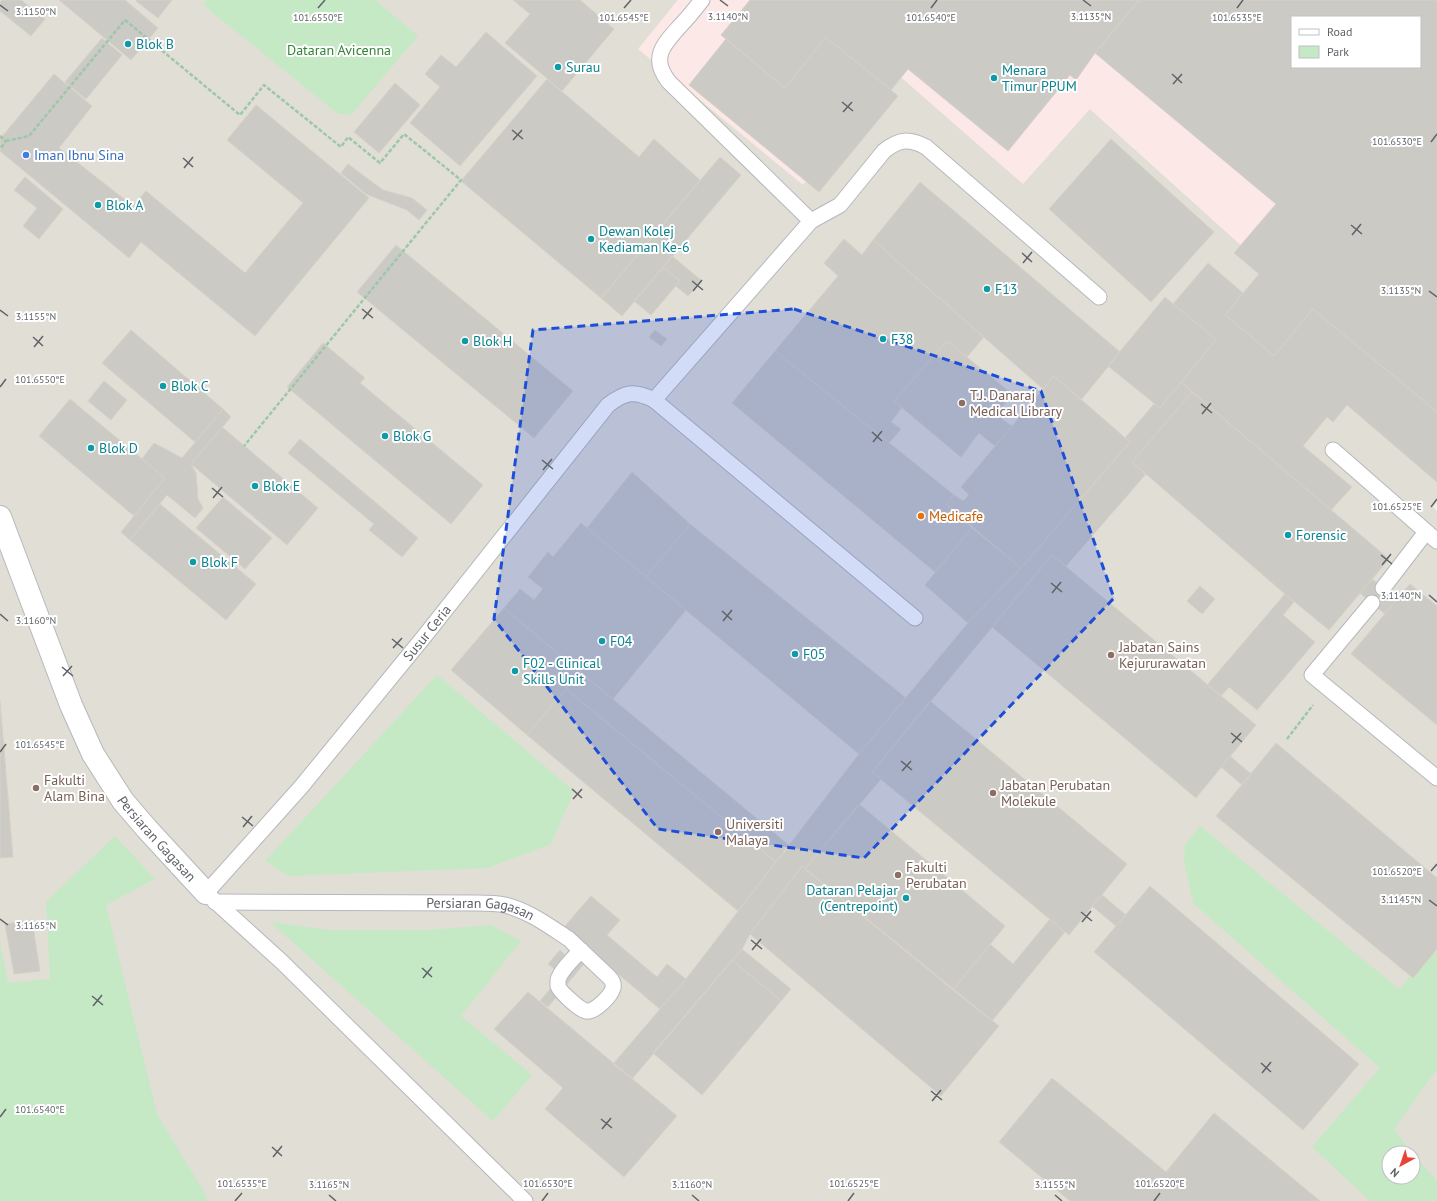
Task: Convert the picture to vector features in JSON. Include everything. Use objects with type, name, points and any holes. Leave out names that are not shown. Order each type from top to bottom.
[{"type":"street","name":"Persiaran Gagasan","points":[[0,517],[71,705],[93,754],[123,800],[147,829],[210,898]]},
{"type":"lane","points":[[702,0],[665,42],[660,52],[659,62],[662,73],[669,82],[811,221]]},
{"type":"lane","points":[[654,400],[811,221],[840,205],[884,151],[893,144],[904,141],[916,142],[926,147],[1099,297]]},
{"type":"lane","name":"Susur Ceria","points":[[210,898],[423,638],[608,406],[625,394],[642,394],[654,400],[915,618]]},
{"type":"lane","points":[[1333,450],[1432,536],[1383,588]]},
{"type":"lane","points":[[1372,603],[1312,675],[1437,778]]},
{"type":"lane","points":[[210,898],[282,962],[525,1201]]},
{"type":"lane","name":"Persiaran Gagasan","points":[[210,898],[477,903],[504,905],[520,910],[539,919],[574,944]]},
{"type":"path","points":[[0,149],[6,141],[30,136],[125,20],[240,115],[264,85],[341,147],[348,137],[380,163],[404,134],[461,180],[244,446]]},
{"type":"path","points":[[0,136],[6,141]]},
{"type":"path","points":[[1287,739],[1327,687]]},
{"type":"highlighted area","points":[[794,309],[1041,391],[1114,598],[864,858],[658,829],[494,619],[533,330]]},
{"type":"shaded area","name":"Universiti Malaya","points":[[0,0],[678,0],[639,49],[895,72],[1090,109],[1437,422],[1437,502],[1433,507],[1437,511],[1437,1201],[0,1201]]},
{"type":"shaded area","points":[[678,0],[1437,0],[1437,422],[1090,109],[1023,184],[895,72],[803,185],[638,49]]},
{"type":"green space","name":"Dataran Avicenna","points":[[207,0],[375,0],[418,36],[352,114],[345,115],[337,113],[203,5]]},
{"type":"green space","points":[[437,675],[574,791],[551,844],[488,868],[288,876],[265,861]]},
{"type":"green space","points":[[1200,826],[1399,989],[1437,946],[1437,1069],[1394,1129],[1406,1145],[1381,1145],[1381,1185],[1421,1185],[1421,1163],[1437,1181],[1437,1201],[1370,1201],[1312,1147],[1380,1068],[1193,903],[1184,862],[1185,845]]},
{"type":"green space","points":[[115,836],[155,879],[106,905],[157,1114],[204,1192],[207,1201],[0,1201],[0,942],[8,983],[50,979],[46,902]]},
{"type":"green space","points":[[270,922],[330,930],[427,930],[491,925],[521,941],[461,1016],[532,1075],[493,1121]]},
{"type":"building","points":[[2,0],[21,0],[45,19],[31,36],[0,11],[0,2]]},
{"type":"building","name":"Blok B","points":[[59,0],[125,0],[158,28],[131,60]]},
{"type":"building","points":[[172,0],[158,18],[136,1]]},
{"type":"building","name":"Surau","points":[[513,0],[580,0],[614,29],[562,91],[505,43],[530,14]]},
{"type":"building","name":"Menara Timur PPUM","points":[[750,0],[1139,0],[1095,53],[1076,80],[1070,75],[1008,151],[908,69],[891,90],[826,37],[785,88],[721,35]]},
{"type":"building","points":[[1139,0],[1437,0],[1437,412],[1313,309],[1274,356],[1225,315],[1259,274],[1234,253],[1276,204],[1095,53]]},
{"type":"building","points":[[486,32],[537,76],[460,166],[410,123],[440,87],[425,74],[441,55],[456,67]]},
{"type":"building","points":[[826,37],[898,96],[819,192],[689,85],[726,39],[785,88]]},
{"type":"building","points":[[102,38],[122,55],[86,99],[65,82]]},
{"type":"building","name":"Blok A","points":[[54,74],[92,106],[59,148],[133,206],[146,191],[245,273],[303,203],[227,140],[256,105],[369,198],[255,336],[141,242],[129,258],[0,151],[0,139]]},
{"type":"building","name":"Dewan Kolej Kediaman Ke-6","points":[[547,79],[639,157],[654,139],[700,180],[601,298],[461,181]]},
{"type":"building","points":[[395,83],[420,105],[379,153],[354,132]]},
{"type":"building","points":[[1111,139],[1214,232],[1151,302],[1049,209]]},
{"type":"building","points":[[720,157],[741,175],[622,316],[601,298]]},
{"type":"building","points":[[348,164],[383,190],[412,198],[427,210],[419,220],[407,210],[366,194],[341,173]]},
{"type":"building","points":[[25,177],[63,209],[39,239],[23,226],[37,208],[14,190]]},
{"type":"building","name":"F13","points":[[920,182],[1120,352],[1081,400],[1054,376],[1043,389],[873,240]]},
{"type":"building","name":"F38","points":[[844,239],[862,255],[873,240],[984,337],[967,357],[947,341],[894,401],[902,407],[891,422],[901,429],[889,443],[775,351],[838,276],[824,263]]},
{"type":"building","name":"Blok H","points":[[396,245],[573,391],[534,438],[357,292]]},
{"type":"building","points":[[672,256],[702,281],[688,296],[676,286],[680,281],[663,267]]},
{"type":"building","points":[[1208,263],[1243,293],[1225,315],[1274,356],[1313,309],[1437,412],[1437,482],[1347,405],[1333,422],[1327,417],[1303,446],[1352,487],[1331,510],[1181,382],[1216,340],[1173,304]]},
{"type":"building","points":[[663,267],[680,281],[651,315],[634,301]]},
{"type":"building","points":[[1165,297],[1216,340],[1160,408],[1108,366]]},
{"type":"building","name":"Blok C","points":[[131,330],[223,409],[195,442],[102,363]]},
{"type":"building","points":[[655,330],[667,339],[661,346],[649,337]]},
{"type":"building","points":[[947,341],[1012,394],[996,415],[1012,426],[995,446],[979,433],[961,457],[894,401]]},
{"type":"building","name":"Blok G","points":[[323,343],[365,378],[360,383],[483,485],[451,524],[287,387]]},
{"type":"building","points":[[775,351],[954,495],[946,504],[972,528],[935,572],[732,403]]},
{"type":"building","points":[[1054,376],[1130,442],[1021,568],[946,504],[954,495],[963,501],[969,495],[961,487]]},
{"type":"building","points":[[104,381],[127,400],[111,420],[88,401]]},
{"type":"building","points":[[1181,382],[1192,392],[1132,462],[1146,474],[1066,566],[1052,555],[872,772],[881,779],[805,869],[802,866],[750,934],[742,949],[632,1079],[613,1064],[686,979],[859,754],[968,623],[1021,568],[1130,442],[1125,438],[1154,404],[1160,408]]},
{"type":"building","name":"Forensic","points":[[1192,392],[1389,559],[1329,630],[1132,462]]},
{"type":"building","name":"Blok D","points":[[70,399],[165,478],[134,516],[39,436]]},
{"type":"building","points":[[223,409],[231,417],[191,464],[196,473],[198,499],[203,508],[195,518],[167,495],[130,540],[121,532],[165,478],[142,459],[154,443],[182,458]]},
{"type":"building","name":"Blok E","points":[[222,427],[318,508],[287,545],[191,464]]},
{"type":"building","points":[[300,439],[418,538],[402,557],[369,530],[374,524],[288,453]]},
{"type":"building","points":[[632,472],[690,524],[646,577],[587,528]]},
{"type":"building","points":[[223,497],[272,538],[245,569],[196,528]]},
{"type":"building","name":"Blok F","points":[[160,504],[256,584],[226,620],[130,540]]},
{"type":"building","name":"F04","points":[[581,523],[686,610],[613,699],[504,608],[520,589],[534,600],[543,589],[528,577],[548,552],[553,557]]},
{"type":"building","name":"F05","points":[[690,524],[906,698],[859,754],[646,577]]},
{"type":"building","points":[[972,528],[1021,568],[968,623],[925,585]]},
{"type":"building","points":[[1052,555],[1256,725],[1196,798],[992,627]]},
{"type":"building","points":[[1372,579],[1397,599],[1385,614],[1360,593]]},
{"type":"building","points":[[1410,584],[1437,606],[1437,725],[1351,654]]},
{"type":"building","points":[[1200,586],[1215,599],[1202,614],[1187,601]]},
{"type":"building","points":[[1285,594],[1294,602],[1283,615],[1315,642],[1257,710],[1229,687],[1221,696],[1207,685]]},
{"type":"building","name":"F02 - Clinical Skills Unit","points":[[504,608],[580,672],[527,735],[451,670]]},
{"type":"building","points":[[580,672],[790,846],[776,862],[566,689]]},
{"type":"building","points":[[566,689],[776,862],[738,911],[527,735]]},
{"type":"building","points":[[0,701],[13,857],[0,858]]},
{"type":"building","points":[[930,701],[1127,864],[1069,935],[872,772]]},
{"type":"building","points":[[1276,743],[1437,878],[1437,949],[1413,978],[1216,816]]},
{"type":"building","points":[[1230,756],[1251,774],[1242,785],[1221,767]]},
{"type":"building","name":"Dataran Pelajar (Centrepoint)","points":[[859,804],[1005,926],[953,990],[805,869]]},
{"type":"building","points":[[802,866],[999,1026],[941,1096],[750,934]]},
{"type":"building","points":[[1150,886],[1359,1064],[1303,1130],[1094,952]]},
{"type":"building","points":[[1102,895],[1126,915],[1116,926],[1092,906]]},
{"type":"building","points":[[591,896],[620,920],[607,935],[657,977],[667,964],[686,979],[660,1009],[593,953],[548,1007],[540,1001],[562,975],[548,964],[560,950],[565,955],[579,938],[565,926]]},
{"type":"building","points":[[1050,919],[1065,932],[992,1021],[953,990],[990,944],[1013,964]]},
{"type":"building","points":[[32,920],[40,971],[14,974],[5,924]]},
{"type":"building","points":[[742,949],[791,989],[781,1001],[732,960]]},
{"type":"building","points":[[732,960],[781,1001],[702,1095],[653,1053]]},
{"type":"building","points":[[528,992],[677,1116],[624,1177],[545,1109],[563,1088],[494,1029]]},
{"type":"building","points":[[1052,1078],[1166,1172],[1214,1113],[1320,1201],[1070,1201],[999,1142]]},
{"type":"place","name":"Blok B","points":[[128,44]]},
{"type":"place","name":"Surau","points":[[558,67]]},
{"type":"place","name":"Menara Timur PPUM","points":[[994,78]]},
{"type":"place","name":"Iman Ibnu Sina","points":[[26,155]]},
{"type":"place","name":"Blok A","points":[[98,205]]},
{"type":"place","name":"Dewan Kolej Kediaman Ke-6","points":[[591,239]]},
{"type":"place","name":"F13","points":[[987,289]]},
{"type":"place","name":"F38","points":[[883,339]]},
{"type":"place","name":"Blok H","points":[[465,341]]},
{"type":"place","name":"Blok C","points":[[163,386]]},
{"type":"place","name":"T.J. Danaraj Medical Library","points":[[962,403]]},
{"type":"place","name":"Blok G","points":[[385,436]]},
{"type":"place","name":"Blok D","points":[[91,448]]},
{"type":"place","name":"Blok E","points":[[255,486]]},
{"type":"place","name":"Medicafe","points":[[921,516]]},
{"type":"place","name":"Forensic","points":[[1288,535]]},
{"type":"place","name":"Blok F","points":[[193,562]]},
{"type":"place","name":"F04","points":[[602,641]]},
{"type":"place","name":"F05","points":[[795,654]]},
{"type":"place","name":"Jabatan Sains Kejururawatan","points":[[1111,655]]},
{"type":"place","name":"F02 - Clinical Skills Unit","points":[[515,671]]},
{"type":"place","name":"Fakulti Alam Bina","points":[[36,788]]},
{"type":"place","name":"Jabatan Perubatan Molekule","points":[[993,793]]},
{"type":"place","name":"Universiti Malaya","points":[[718,832]]},
{"type":"place","name":"Fakulti Perubatan","points":[[898,875]]},
{"type":"place","name":"Dataran Pelajar (Centrepoint)","points":[[906,898]]}]
